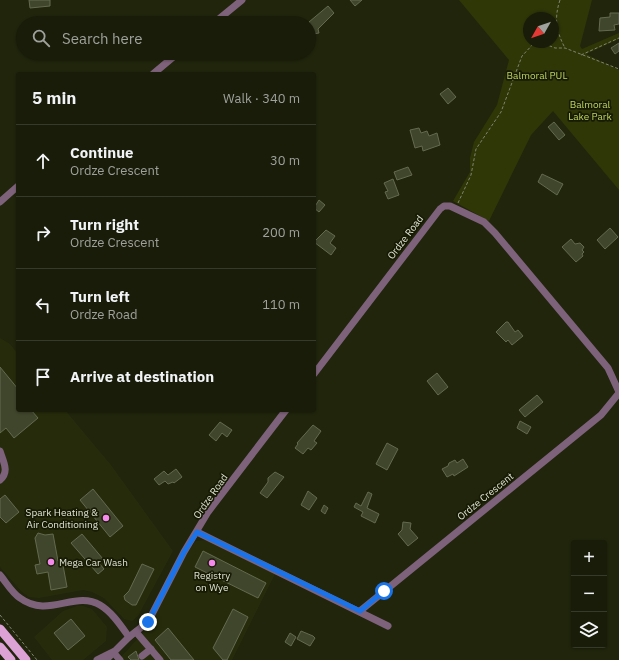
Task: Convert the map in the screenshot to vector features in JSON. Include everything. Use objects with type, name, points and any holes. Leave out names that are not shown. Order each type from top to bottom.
[{"type":"main road","points":[[0,629],[26,660]]},
{"type":"main road","points":[[0,647],[11,660]]},
{"type":"street","points":[[223,16],[242,0]]},
{"type":"street","points":[[155,72],[170,60]]},
{"type":"street","points":[[0,202],[16,188]]},
{"type":"street","name":"Ordze Crescent","points":[[360,611],[601,415],[619,392],[608,368],[495,233],[484,222],[456,209],[444,206],[440,209]]},
{"type":"street","name":"Ordze Road","points":[[316,371],[440,209]]},
{"type":"street","name":"Ordze Road","points":[[106,660],[129,637],[148,622],[154,614],[184,552],[208,512],[284,412]]},
{"type":"street","points":[[0,451],[6,469],[3,478],[0,480]]},
{"type":"street","points":[[197,532],[388,626]]},
{"type":"street","points":[[0,575],[19,598],[35,606],[43,607],[90,600],[99,604],[107,609],[129,637]]},
{"type":"street","points":[[136,632],[160,660]]},
{"type":"street","points":[[142,656],[151,649]]},
{"type":"street","points":[[113,652],[120,660]]},
{"type":"street","name":"Ordze Road","points":[[97,660],[113,652]]},
{"type":"path","points":[[557,12],[560,0]]},
{"type":"path","points":[[559,36],[565,48]]},
{"type":"path","points":[[580,55],[619,38]]},
{"type":"path","points":[[456,209],[471,175],[476,149],[501,112],[522,56],[529,48]]},
{"type":"path","points":[[559,48],[565,48],[619,69]]},
{"type":"path","points":[[0,615],[38,660]]},
{"type":"shaded area","points":[[0,338],[10,344],[16,352],[16,412],[67,412],[111,465],[173,551],[138,616],[132,621],[124,619],[104,598],[92,592],[83,590],[39,598],[29,597],[22,592],[0,567]]},
{"type":"shaded area","points":[[207,540],[275,574],[232,660],[118,660],[144,632],[186,555],[196,541]]},
{"type":"shaded area","points":[[77,606],[92,609],[107,627],[106,641],[83,660],[52,660],[34,637],[63,611]]},
{"type":"green space","points":[[459,0],[592,0],[580,46],[582,49],[619,33],[619,39],[586,54],[619,70],[619,190],[553,111],[531,135],[489,221],[453,201],[470,172],[470,158],[474,142],[497,105],[509,60]]},
{"type":"building","points":[[29,0],[50,0],[50,6],[30,8]]},
{"type":"building","points":[[350,0],[362,0],[355,6]]},
{"type":"building","points":[[328,6],[334,13],[318,29],[319,33],[316,34],[316,16]]},
{"type":"building","points":[[610,13],[619,13],[619,24],[614,25],[615,30],[599,31],[600,18],[610,17]]},
{"type":"building","points":[[619,43],[619,51],[615,54],[611,48]]},
{"type":"building","points":[[448,88],[456,97],[448,104],[440,94]]},
{"type":"building","points":[[554,122],[565,135],[559,140],[548,127]]},
{"type":"building","points":[[419,128],[421,133],[427,131],[429,136],[437,133],[440,145],[423,151],[422,146],[415,148],[410,130]]},
{"type":"building","points":[[408,167],[412,175],[397,180],[394,172]]},
{"type":"building","points":[[542,174],[563,184],[557,195],[538,182]]},
{"type":"building","points":[[393,179],[399,195],[388,199],[385,192],[388,191],[384,183]]},
{"type":"building","points":[[319,200],[325,205],[319,212],[316,210],[316,205]]},
{"type":"building","points":[[610,228],[618,237],[605,249],[597,240]]},
{"type":"building","points":[[326,230],[335,236],[330,243],[336,248],[331,255],[316,244],[316,240]]},
{"type":"building","points":[[571,239],[575,244],[580,243],[584,247],[582,250],[584,252],[582,254],[583,256],[576,262],[562,247]]},
{"type":"building","points":[[506,322],[508,322],[515,332],[518,330],[523,336],[512,345],[508,340],[506,342],[496,332]]},
{"type":"building","points":[[0,367],[16,387],[16,412],[33,412],[38,418],[14,438],[6,428],[0,433]]},
{"type":"building","points":[[437,373],[448,387],[438,395],[427,381]]},
{"type":"building","points":[[537,395],[543,402],[525,417],[519,410]]},
{"type":"building","points":[[520,421],[531,427],[527,434],[517,428]]},
{"type":"building","points":[[220,422],[232,430],[227,437],[222,433],[216,441],[209,435]]},
{"type":"building","points":[[313,425],[321,431],[314,441],[317,443],[311,450],[308,448],[303,454],[295,448],[298,444],[297,443]]},
{"type":"building","points":[[387,443],[398,449],[387,470],[376,464]]},
{"type":"building","points":[[463,459],[468,467],[454,476],[453,474],[447,477],[442,469],[455,460],[457,463]]},
{"type":"building","points":[[176,469],[182,477],[174,483],[168,484],[165,481],[159,485],[154,479],[164,471],[168,475]]},
{"type":"building","points":[[275,472],[284,477],[267,498],[260,493],[268,482],[268,478]]},
{"type":"building","name":"Spark Heating & Air Conditioning","points":[[93,489],[123,526],[110,537],[80,500]]},
{"type":"building","points":[[308,491],[317,498],[309,510],[301,505]]},
{"type":"building","points":[[368,492],[372,494],[367,508],[379,514],[375,523],[361,516],[363,512],[354,507],[356,503],[361,506]]},
{"type":"building","points":[[5,495],[19,512],[6,523],[0,517],[0,499]]},
{"type":"building","points":[[324,505],[328,508],[325,514],[321,511]]},
{"type":"building","points":[[403,522],[411,523],[410,529],[418,538],[408,546],[398,534],[402,530]]},
{"type":"building","name":"Mega Car Wash","points":[[38,533],[45,535],[53,534],[58,561],[62,560],[67,587],[51,590],[48,572],[37,574],[35,565],[40,564],[35,538]]},
{"type":"building","points":[[82,534],[103,559],[99,563],[104,569],[98,574],[71,543]]},
{"type":"building","points":[[203,551],[266,583],[258,598],[195,567]]},
{"type":"building","points":[[142,564],[154,569],[136,605],[132,605],[125,600],[124,596],[129,591]]},
{"type":"building","points":[[233,609],[248,617],[227,660],[223,660],[213,648]]},
{"type":"building","points":[[71,619],[85,636],[68,650],[54,633]]},
{"type":"building","points":[[168,628],[194,660],[171,660],[155,640]]},
{"type":"building","points":[[301,631],[315,638],[310,646],[297,639]]},
{"type":"building","points":[[290,633],[296,637],[291,646],[285,642]]},
{"type":"building","points":[[136,651],[139,660],[131,660],[128,657]]},
{"type":"place","name":"Spark Heating & Air Conditioning","points":[[106,518]]},
{"type":"place","name":"Mega Car Wash","points":[[51,562]]},
{"type":"place","name":"Registry on Wye","points":[[212,563]]},
{"type":"route","points":[[148,622],[154,614],[184,552],[197,532],[360,611],[384,591]]},
{"type":"park label","name":"Balmoral PUL","points":[[537,75]]},
{"type":"park label","name":"Balmoral Lake Park","points":[[590,110]]}]
